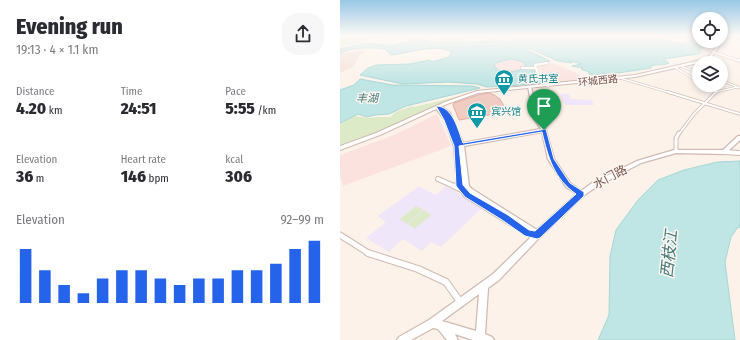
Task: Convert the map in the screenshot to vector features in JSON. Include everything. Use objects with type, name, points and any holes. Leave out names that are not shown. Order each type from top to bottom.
[{"type":"main road","name":"环城西路","points":[[340,150],[402,127],[437,107],[477,92],[620,78],[682,67],[702,61],[710,57],[713,52]]},
{"type":"street","points":[[713,52],[740,61]]},
{"type":"street","points":[[536,68],[535,65],[537,64],[547,63]]},
{"type":"street","points":[[682,67],[692,70]]},
{"type":"street","points":[[522,68],[536,68]]},
{"type":"street","points":[[536,68],[548,86]]},
{"type":"street","points":[[676,68],[692,78]]},
{"type":"street","points":[[620,78],[740,114]]},
{"type":"street","points":[[728,83],[738,87]]},
{"type":"street","points":[[529,87],[536,119],[544,130],[551,159],[568,185],[581,194]]},
{"type":"street","points":[[728,89],[738,87]]},
{"type":"street","points":[[676,151],[676,138],[694,114],[716,92]]},
{"type":"street","points":[[437,107],[448,113],[461,145],[467,195],[528,233],[537,235]]},
{"type":"street","points":[[437,107],[447,120],[456,146],[460,186],[466,191]]},
{"type":"street","points":[[461,145],[544,130]]},
{"type":"street","points":[[724,152],[740,137]]},
{"type":"street","name":"水门路","points":[[402,340],[436,324],[514,260],[537,235],[581,194],[610,176],[639,162],[676,151],[724,152]]},
{"type":"street","points":[[724,152],[740,153]]},
{"type":"street","points":[[438,179],[466,191]]},
{"type":"street","points":[[340,235],[371,255],[418,269],[446,282],[461,303]]},
{"type":"street","points":[[436,324],[483,339],[484,286]]},
{"type":"street","points":[[436,324],[453,340]]},
{"type":"shaded area","points":[[365,52],[360,55],[353,67],[340,73],[340,53]]},
{"type":"shaded area","points":[[511,59],[526,63],[526,67],[510,72],[494,68],[494,65],[498,62]]},
{"type":"shaded area","points":[[554,63],[589,80],[552,85],[537,66]]},
{"type":"shaded area","points":[[560,94],[569,94],[571,99],[592,100],[594,105],[565,105]]},
{"type":"shaded area","points":[[437,114],[451,146],[343,186],[340,175],[340,155],[394,135]]},
{"type":"shaded area","points":[[419,186],[436,195],[446,186],[483,207],[441,247],[431,242],[422,251],[403,239],[389,252],[366,238],[386,222],[378,216]]},
{"type":"green space","points":[[460,96],[388,128],[340,147],[340,123],[354,116],[369,118],[390,117],[396,112],[412,106],[414,107]]},
{"type":"green space","points":[[416,206],[423,210],[407,224],[400,219]]},
{"type":"green space","points":[[424,210],[431,215],[415,229],[408,224]]},
{"type":"water","name":"丰湖","points":[[388,52],[407,52],[391,55]]},
{"type":"water","name":"丰湖","points":[[452,52],[531,52],[550,61],[533,65],[535,74],[543,81],[542,84],[487,87],[477,84],[448,82],[403,84],[360,75],[368,68],[377,65],[410,64],[430,60],[432,62],[450,57],[449,56]],"holes":[[[511,59],[524,62],[526,67],[517,71],[503,72],[495,68],[494,65],[498,62]]]},
{"type":"water","name":"丰湖","points":[[538,52],[701,53],[663,59],[669,63],[651,66],[651,68],[618,73],[592,75],[581,69],[583,68],[572,66],[582,64],[568,61],[572,63],[558,61]]},
{"type":"water","name":"丰湖","points":[[360,79],[392,85],[472,86],[480,88],[406,106],[389,114],[367,117],[358,114],[340,123],[340,90],[354,85]]},
{"type":"water","name":"西枝江","points":[[740,161],[740,228],[738,227],[731,237],[725,262],[735,340],[598,340],[609,315],[610,256],[616,230],[638,200],[658,180],[684,170],[717,162]]},
{"type":"building","points":[[489,93],[500,99],[507,112],[459,120],[453,105],[454,103],[481,94]]},
{"type":"place","name":"黄氏书室","points":[[504,96]]},
{"type":"place","name":"宾兴馆","points":[[477,129]]},
{"type":"route","points":[[437,107],[448,113],[461,145],[544,130],[551,159],[568,185],[581,194],[537,235],[528,233],[467,195],[463,190],[460,186],[456,146],[447,120],[444,114],[437,107]]}]
